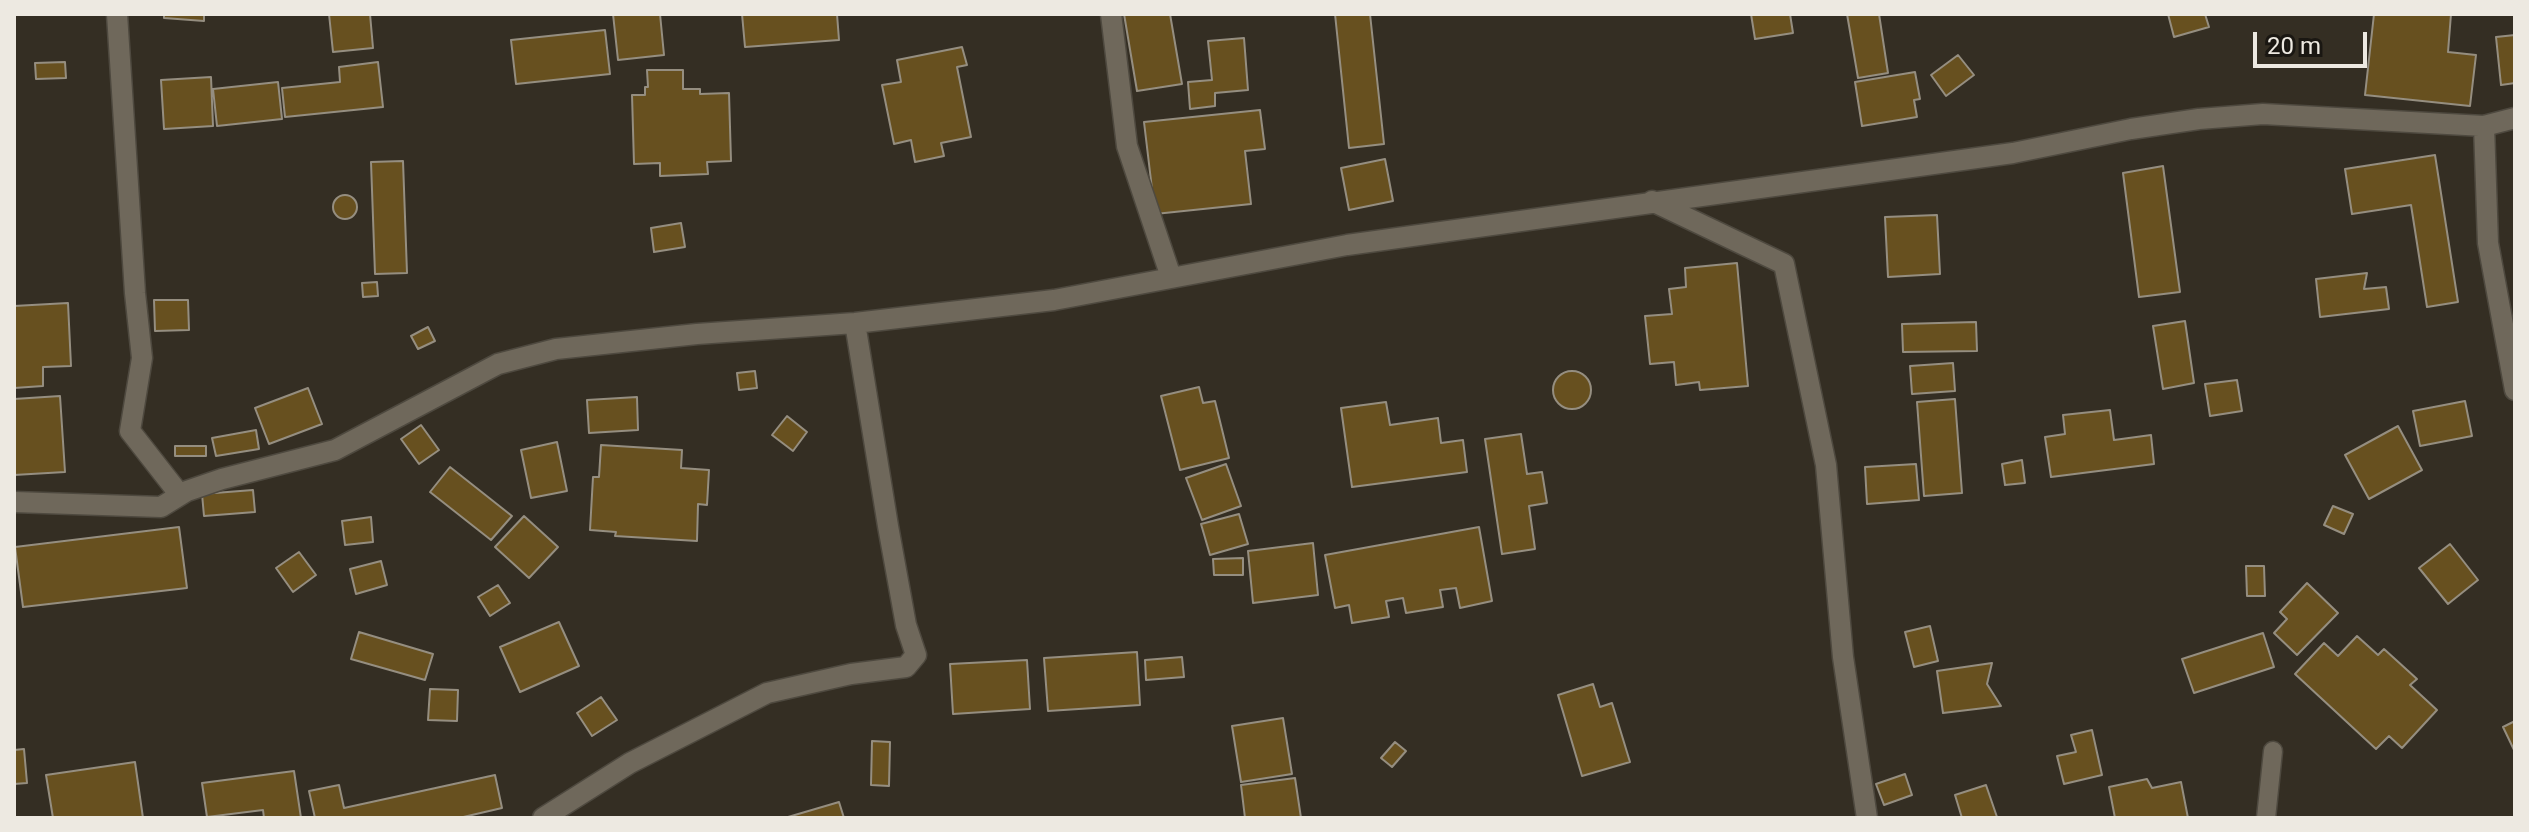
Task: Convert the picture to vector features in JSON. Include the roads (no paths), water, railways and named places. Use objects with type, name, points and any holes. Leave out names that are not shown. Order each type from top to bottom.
[{"type":"street","points":[[117,14],[142,358],[130,431],[180,495]]},
{"type":"street","points":[[1111,14],[1127,146],[1171,277]]},
{"type":"street","points":[[14,502],[161,507],[180,495],[222,479],[335,450],[498,364],[556,349],[697,334],[855,323],[1054,300],[1347,245],[2013,153],[2199,119],[2263,114],[2484,126],[2515,118]]},
{"type":"street","points":[[2484,126],[2488,243],[2515,390]]},
{"type":"street","points":[[1652,201],[1784,264],[1826,465],[1843,657],[1867,818]]},
{"type":"street","points":[[543,818],[630,763],[767,693],[851,674],[906,667],[916,655],[906,625],[855,323]]},
{"type":"lane","points":[[2266,818],[2273,751]]}]
